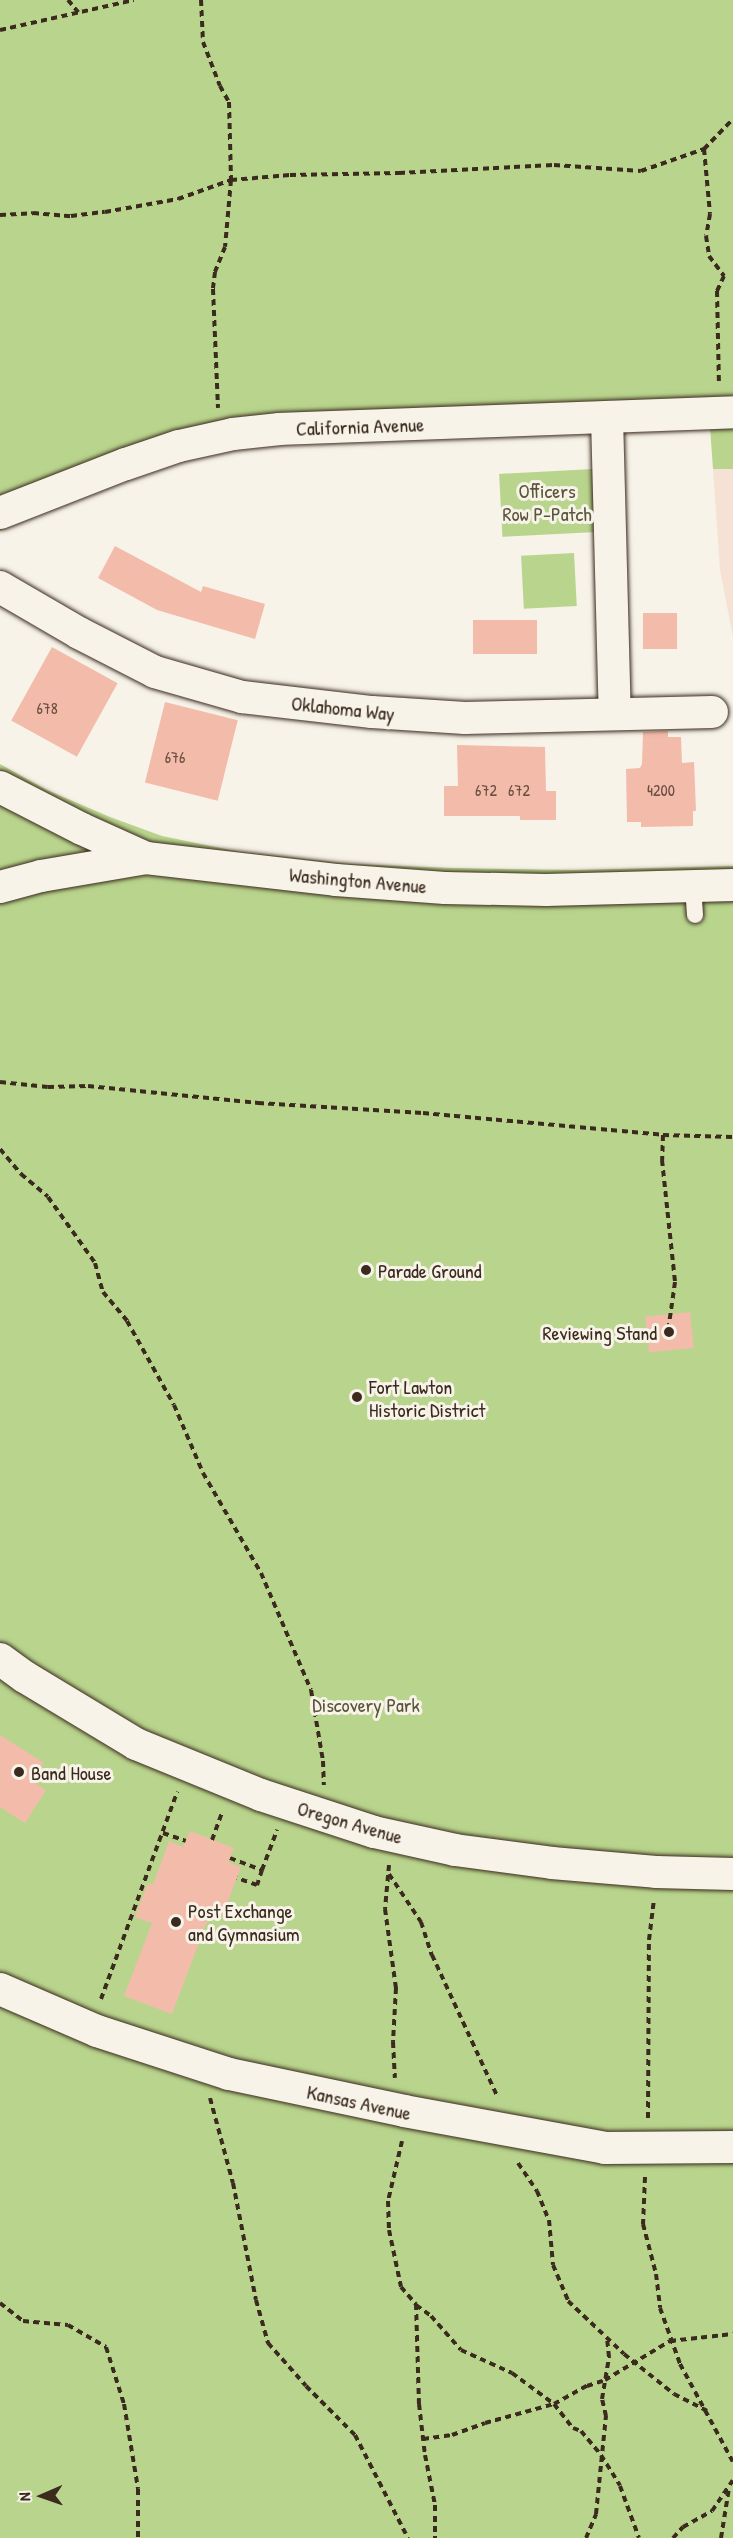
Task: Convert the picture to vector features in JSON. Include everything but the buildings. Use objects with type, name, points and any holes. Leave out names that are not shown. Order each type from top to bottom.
[{"type":"street","name":"California Avenue","points":[[0,513],[126,464],[226,435],[280,429],[607,417],[726,400]]},
{"type":"street","points":[[607,417],[615,713]]},
{"type":"street","name":"Oklahoma Way","points":[[0,586],[79,633],[155,672],[242,697],[372,712],[465,718],[712,711]]},
{"type":"street","name":"Washington Avenue","points":[[0,787],[82,829],[146,858],[336,880],[445,888],[546,890],[694,901],[733,885]]},
{"type":"street","points":[[0,887],[52,874],[146,858]]},
{"type":"street","name":"Oregon Avenue","points":[[0,1659],[25,1677],[136,1744],[261,1795],[392,1836],[455,1850],[552,1863],[656,1872],[733,1874]]},
{"type":"street","name":"Kansas Avenue","points":[[0,1989],[97,2031],[214,2069],[404,2112],[605,2148],[733,2146]]},
{"type":"path","points":[[68,0],[78,12]]},
{"type":"path","points":[[0,30],[134,0]]},
{"type":"path","points":[[201,0],[203,42],[220,86],[229,102],[231,180],[225,247],[215,272],[213,289],[218,404]]},
{"type":"path","points":[[0,215],[33,213],[71,216],[105,212],[178,199],[231,180],[554,165],[641,171],[704,149],[733,119]]},
{"type":"path","points":[[704,149],[710,214],[706,236],[709,256],[724,276],[717,291],[726,400]]},
{"type":"path","points":[[0,1082],[20,1082],[48,1087],[88,1086],[258,1103],[423,1113],[663,1135],[733,1137]]},
{"type":"path","points":[[663,1135],[662,1160],[675,1282],[668,1331]]},
{"type":"path","points":[[0,1149],[21,1174],[48,1197],[95,1263],[103,1292],[127,1321],[174,1405],[203,1473],[261,1573],[312,1690],[323,1761],[325,1816]]},
{"type":"path","points":[[99,2004],[180,1786]]},
{"type":"path","points":[[212,1840],[225,1803]]},
{"type":"path","points":[[163,1833],[186,1841]]},
{"type":"path","points":[[392,1836],[385,1908],[396,1988],[393,2042],[396,2086],[404,2112],[402,2146],[388,2201],[388,2230],[401,2287],[461,2350],[512,2373],[554,2404],[573,2428],[581,2431],[601,2455],[620,2486],[639,2538]]},
{"type":"path","points":[[230,1858],[262,1870],[257,1885],[237,1878]]},
{"type":"path","points":[[656,1872],[649,1940],[649,2147],[643,2198],[643,2224],[656,2274],[660,2308],[669,2326],[670,2340],[733,2462]]},
{"type":"path","points":[[214,2069],[209,2093],[233,2183],[256,2300],[268,2343],[306,2386],[355,2435],[408,2538]]},
{"type":"path","points":[[0,2303],[23,2321],[68,2325],[106,2347],[126,2414],[138,2489],[138,2538]]},
{"type":"path","points":[[416,2304],[423,2439],[435,2505],[435,2538]]},
{"type":"path","points":[[423,2439],[452,2435],[485,2423],[554,2404],[587,2386],[605,2380],[670,2340],[733,2334]]},
{"type":"path","points":[[586,2538],[596,2514],[606,2416],[602,2399],[607,2337]]},
{"type":"path","points":[[721,2538],[733,2480]]},
{"type":"path","points":[[673,2538],[683,2527],[712,2511],[730,2488]]},
{"type":"shaded area","points":[[713,469],[733,469],[733,637],[720,570]]},
{"type":"green space","points":[[0,0],[733,0],[733,469],[713,469],[710,427],[261,442],[212,451],[100,489],[0,531]]},
{"type":"green space","name":"Officers Row P-Patch","points":[[593,469],[596,532],[502,537],[499,474]]},
{"type":"green space","points":[[574,553],[577,606],[524,609],[521,556]]},
{"type":"green space","name":"Discovery Park","points":[[0,764],[47,790],[110,817],[162,836],[240,852],[350,864],[454,868],[575,870],[733,866],[733,2538],[0,2538]]},
{"type":"place","name":"Parade Ground","points":[[366,1270]]},
{"type":"place","name":"Reviewing Stand","points":[[669,1332]]},
{"type":"place","name":"Fort Lawton Historic District","points":[[357,1397]]},
{"type":"place","name":"Band House","points":[[19,1772]]},
{"type":"place","name":"Post Exchange and Gymnasium","points":[[176,1922]]}]
